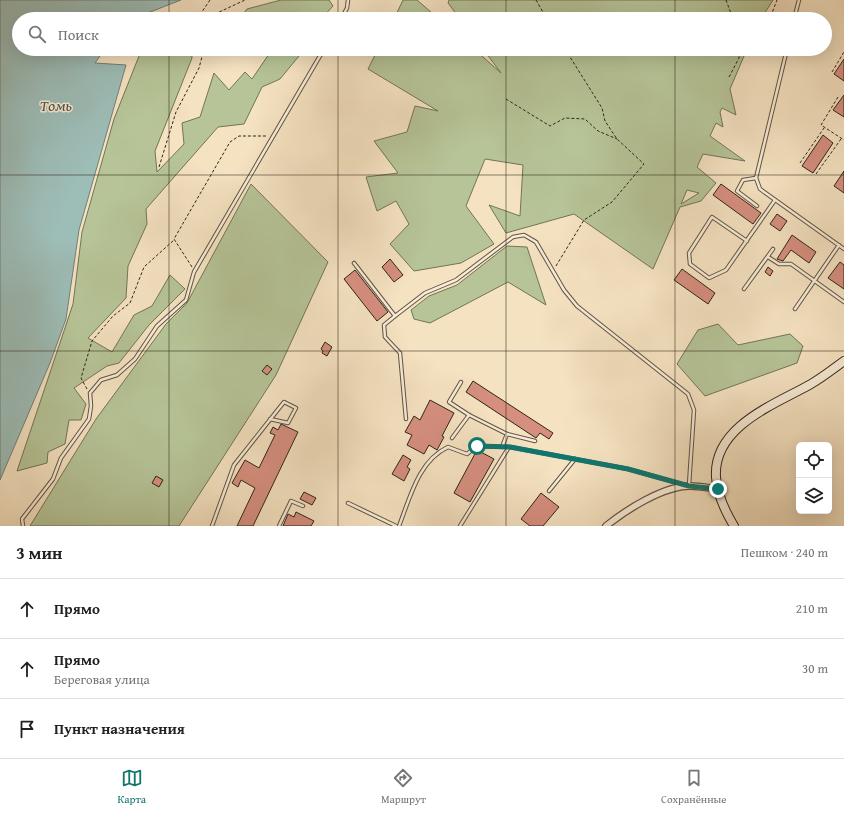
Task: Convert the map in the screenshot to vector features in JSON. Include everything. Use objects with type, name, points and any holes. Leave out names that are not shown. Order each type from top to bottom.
[{"type":"main road","points":[[734,526],[724,508],[716,478],[722,450],[733,433],[754,416],[812,383],[844,361]]},
{"type":"street","points":[[606,526],[623,513],[665,492],[689,486],[718,489]]},
{"type":"lane","points":[[345,12],[348,0]]},
{"type":"lane","points":[[796,12],[799,0]]},
{"type":"lane","points":[[23,526],[22,519],[53,479],[61,458],[89,419],[91,406],[90,393],[101,380],[117,374],[135,359],[157,326],[186,300],[194,272],[320,56]]},
{"type":"lane","points":[[785,56],[756,178],[760,189],[844,248]]},
{"type":"lane","points":[[756,178],[743,180],[737,191],[757,206]]},
{"type":"lane","points":[[747,241],[712,217],[689,253],[690,264],[709,278],[726,270],[747,241],[775,200]]},
{"type":"lane","points":[[399,526],[416,480],[436,452],[448,447],[467,454],[477,446],[510,447],[628,469],[689,486],[694,410],[688,394],[577,306],[564,290],[554,270],[536,242],[524,235],[512,237],[456,280],[425,293],[384,325],[385,337],[400,353],[406,419]]},
{"type":"lane","points":[[795,309],[839,245]]},
{"type":"lane","points":[[744,289],[773,249]]},
{"type":"lane","points":[[768,257],[779,264],[790,264],[844,302]]},
{"type":"lane","points":[[354,263],[395,316]]},
{"type":"lane","points":[[461,382],[449,402],[469,415],[507,434],[535,441]]},
{"type":"lane","points":[[212,526],[234,465],[270,419],[284,402],[296,408],[288,423],[270,419]]},
{"type":"lane","points":[[452,438],[469,415]]},
{"type":"lane","points":[[502,446],[507,434]]},
{"type":"lane","points":[[460,526],[510,447]]},
{"type":"lane","points":[[549,491],[575,459]]},
{"type":"lane","points":[[279,526],[291,501],[303,506]]},
{"type":"lane","points":[[348,503],[396,526]]},
{"type":"path","points":[[202,12],[210,0]]},
{"type":"path","points":[[219,12],[245,0]]},
{"type":"path","points":[[536,0],[543,12]]},
{"type":"path","points":[[726,0],[730,12]]},
{"type":"path","points":[[772,12],[777,0]]},
{"type":"path","points":[[832,72],[844,52]]},
{"type":"path","points":[[159,167],[176,112],[199,68],[202,56]]},
{"type":"path","points":[[554,270],[584,220],[612,202],[644,164],[617,139],[606,121],[602,108],[569,56]]},
{"type":"path","points":[[729,77],[739,56]]},
{"type":"path","points":[[838,97],[821,126],[844,140]]},
{"type":"path","points":[[506,99],[550,126],[565,118],[585,119],[598,132],[617,139]]},
{"type":"path","points":[[800,163],[824,127]]},
{"type":"path","points":[[90,393],[81,378],[92,341],[113,316],[130,304],[144,267],[174,239],[230,142],[239,136],[272,136]]},
{"type":"path","points":[[816,174],[841,138]]},
{"type":"path","points":[[174,239],[194,272]]},
{"type":"green space","points":[[281,0],[329,0],[333,6],[327,12],[245,12],[247,9]]},
{"type":"green space","points":[[403,0],[417,0],[431,12],[397,12]]},
{"type":"green space","points":[[449,0],[773,0],[765,12],[455,12],[448,3]]},
{"type":"green space","points":[[139,56],[192,56],[155,151],[157,172],[184,144],[182,123],[200,117],[214,73],[229,90],[245,72],[252,79],[268,56],[299,56],[280,79],[262,87],[244,124],[218,127],[146,209],[147,224],[128,266],[126,298],[88,338],[112,352],[134,315],[152,306],[170,275],[185,289],[149,325],[119,363],[107,366],[74,388],[86,404],[81,420],[69,420],[65,444],[48,452],[47,463],[17,471],[73,304],[82,232],[114,119]]},
{"type":"green space","points":[[374,56],[482,56],[501,73],[488,56],[744,56],[730,89],[736,115],[722,108],[720,112],[723,127],[716,123],[710,136],[745,161],[703,154],[697,167],[716,183],[701,201],[680,207],[653,269],[574,214],[506,233],[489,205],[520,216],[523,165],[485,159],[466,206],[494,244],[461,263],[414,271],[390,244],[409,224],[396,201],[377,211],[366,177],[398,173],[374,141],[407,132],[415,106],[438,111],[368,69]],"holes":[[[687,190],[699,193],[681,204]]]},
{"type":"green space","points":[[251,184],[328,262],[276,375],[179,526],[30,526],[96,419],[166,324],[187,303]]},
{"type":"green space","points":[[507,246],[527,247],[546,305],[508,282],[430,323],[414,319],[411,310],[429,296],[457,285]]},
{"type":"green space","points":[[718,324],[738,345],[790,334],[803,346],[797,363],[705,396],[677,364],[698,330]]},
{"type":"water","name":"Томь","points":[[0,0],[181,0],[150,12],[12,12],[12,56],[100,56],[95,63],[126,65],[79,230],[66,319],[50,363],[0,480]]},
{"type":"building","points":[[844,59],[844,81],[834,74]]},
{"type":"building","points":[[844,95],[844,117],[833,110]]},
{"type":"building","points":[[823,135],[833,143],[813,173],[802,166]]},
{"type":"building","points":[[844,171],[844,193],[834,186]]},
{"type":"building","points":[[721,184],[761,213],[753,224],[713,195]]},
{"type":"building","points":[[777,214],[787,221],[780,231],[770,224]]},
{"type":"building","points":[[792,235],[816,252],[809,263],[791,250],[783,261],[777,259]]},
{"type":"building","points":[[390,259],[403,275],[394,282],[382,267]]},
{"type":"building","points":[[840,262],[844,265],[844,289],[828,278]]},
{"type":"building","points":[[768,267],[773,271],[770,276],[765,272]]},
{"type":"building","points":[[682,269],[715,293],[708,304],[674,280]]},
{"type":"building","points":[[355,270],[388,312],[377,321],[344,279]]},
{"type":"building","points":[[325,342],[332,347],[327,356],[322,353],[323,351],[321,349]]},
{"type":"building","points":[[267,365],[272,369],[267,375],[262,371]]},
{"type":"building","points":[[473,381],[553,433],[549,439],[540,433],[536,438],[466,392]]},
{"type":"building","points":[[430,400],[454,413],[442,436],[444,437],[437,450],[429,445],[424,454],[407,445],[412,435],[405,432],[414,416],[420,420]]},
{"type":"building","points":[[281,424],[298,432],[253,526],[237,526],[255,488],[241,480],[238,487],[232,483],[245,460],[259,468],[275,435],[270,433],[273,427],[278,430]]},
{"type":"building","points":[[477,450],[494,459],[470,502],[454,493]]},
{"type":"building","points":[[403,455],[411,460],[407,467],[410,469],[404,481],[392,474]]},
{"type":"building","points":[[156,476],[163,480],[159,487],[152,483]]},
{"type":"building","points":[[304,492],[316,498],[312,505],[300,499]]},
{"type":"building","points":[[541,493],[559,507],[543,526],[530,526],[521,519]]},
{"type":"building","points":[[296,512],[314,521],[311,526],[283,526],[288,514],[294,517]]},
{"type":"route","points":[[477,446],[510,447],[628,469],[689,486],[718,489]]}]
